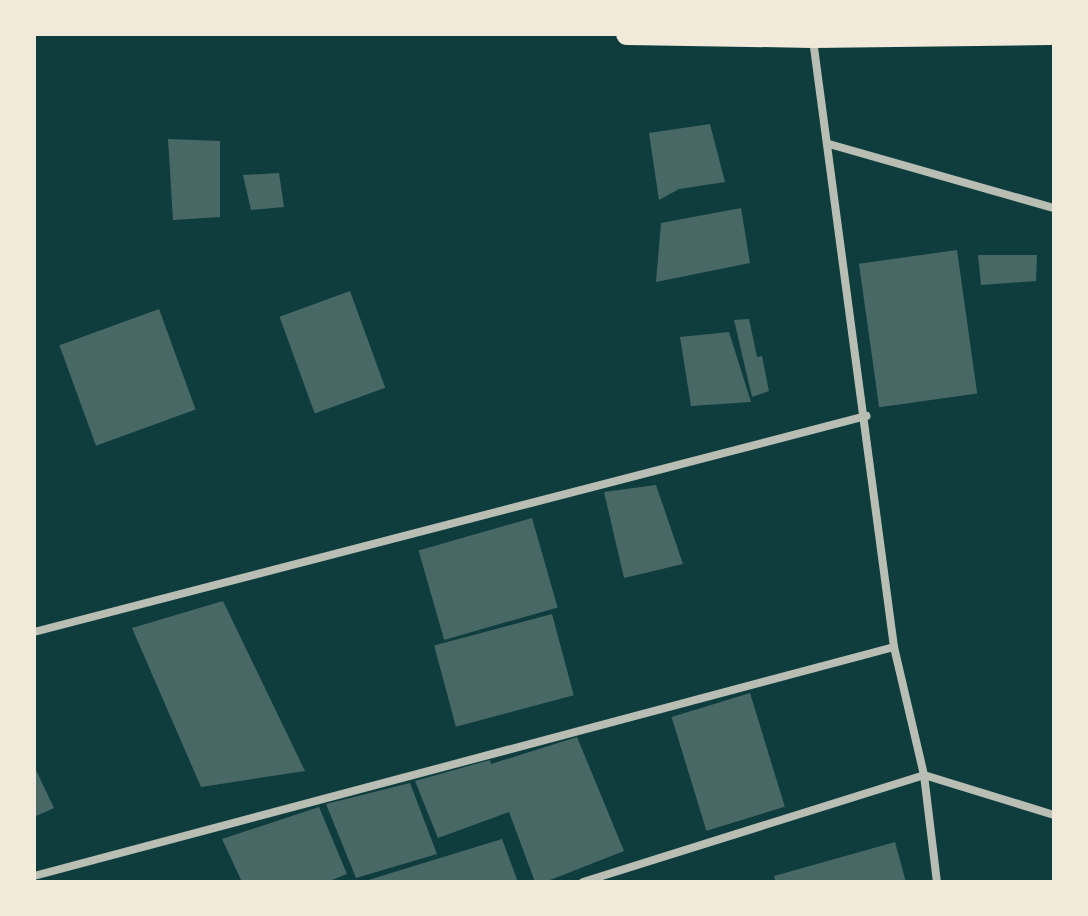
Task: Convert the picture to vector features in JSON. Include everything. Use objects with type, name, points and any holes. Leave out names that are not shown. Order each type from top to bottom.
[{"type":"highway","points":[[627,34],[813,37],[1050,34]]},
{"type":"street","points":[[813,37],[866,416],[894,647],[924,775],[937,882]]},
{"type":"street","points":[[829,144],[1054,208]]},
{"type":"street","points":[[34,632],[866,416]]},
{"type":"street","points":[[34,876],[894,647]]},
{"type":"street","points":[[583,882],[924,775],[1054,815]]},
{"type":"building","points":[[710,124],[725,182],[679,189],[659,200],[649,133]]},
{"type":"building","points":[[168,139],[220,141],[220,217],[173,220]]},
{"type":"building","points":[[279,173],[284,207],[251,210],[243,175]]},
{"type":"building","points":[[741,208],[750,263],[656,282],[661,223]]},
{"type":"building","points":[[957,250],[977,394],[879,407],[859,264]]},
{"type":"building","points":[[978,255],[1037,255],[1036,281],[981,285]]},
{"type":"building","points":[[350,291],[385,388],[315,413],[280,317]]},
{"type":"building","points":[[159,309],[196,410],[96,446],[59,345]]},
{"type":"building","points":[[749,319],[757,357],[762,356],[769,391],[752,397],[734,320]]},
{"type":"building","points":[[729,332],[751,402],[691,406],[680,337]]},
{"type":"building","points":[[656,485],[683,564],[624,578],[604,492]]},
{"type":"building","points":[[532,518],[558,607],[444,640],[419,551]]},
{"type":"building","points":[[223,601],[305,771],[201,787],[132,628]]},
{"type":"building","points":[[552,614],[574,695],[456,727],[434,646]]},
{"type":"building","points":[[750,693],[785,807],[706,831],[672,717]]},
{"type":"building","points":[[577,737],[624,851],[545,882],[535,882],[509,812],[438,838],[415,781],[490,760],[491,764]]},
{"type":"building","points":[[34,766],[54,808],[34,817]]},
{"type":"building","points":[[410,783],[437,854],[356,878],[326,804]]},
{"type":"building","points":[[319,807],[347,874],[327,882],[242,882],[222,839]]},
{"type":"building","points":[[502,839],[518,882],[365,882],[365,881]]},
{"type":"building","points":[[895,842],[906,882],[776,882],[774,876]]}]
